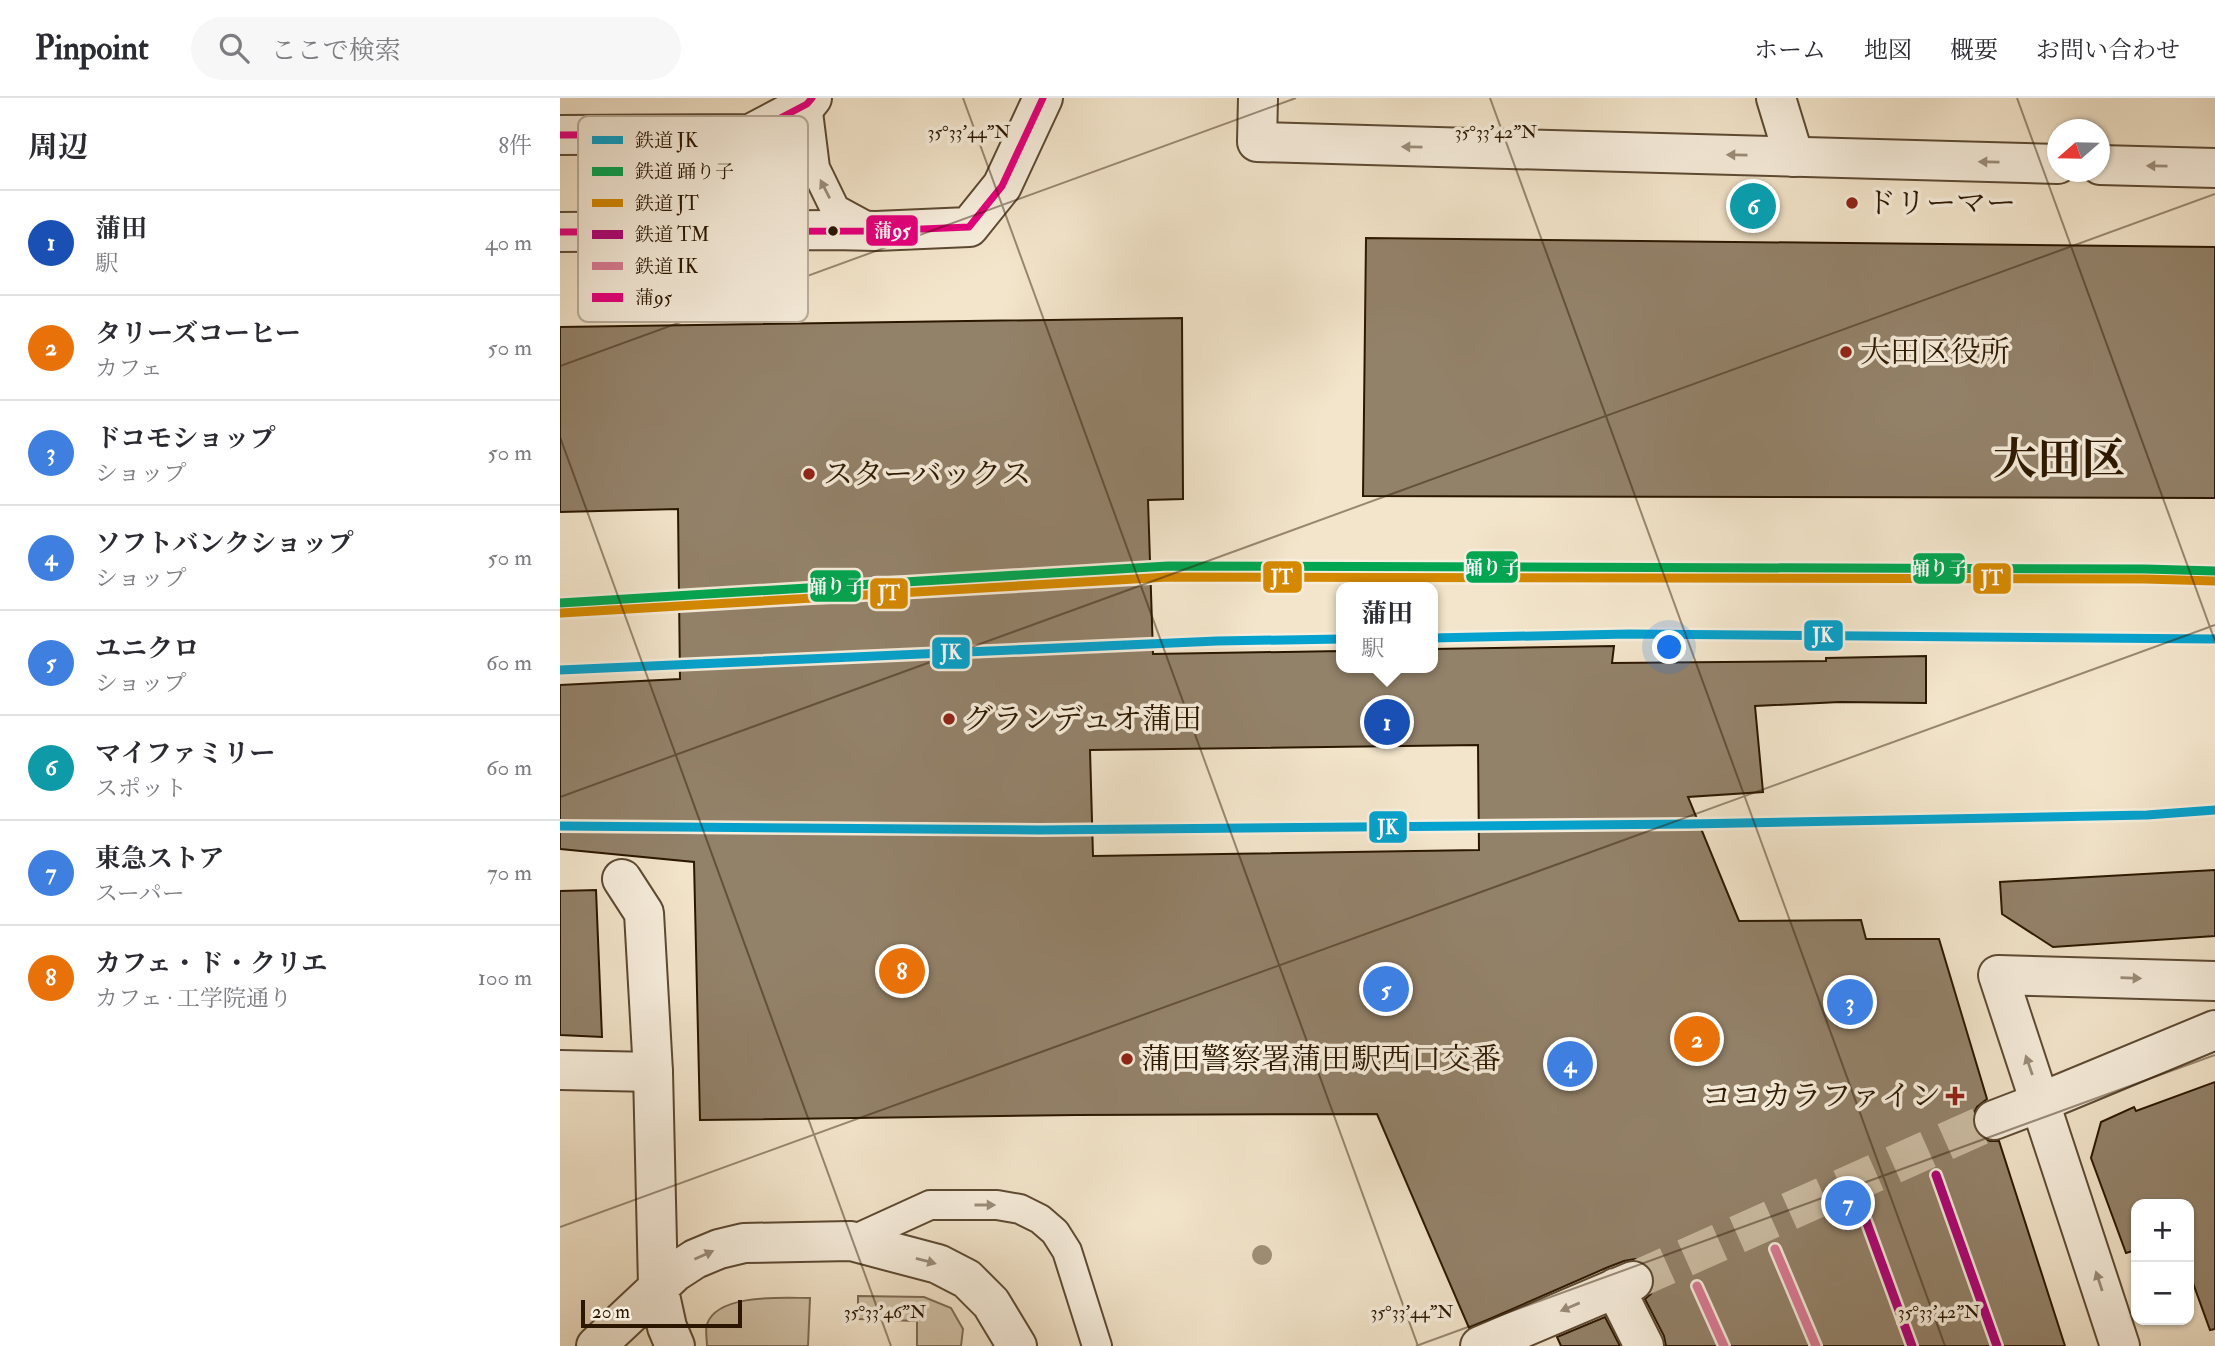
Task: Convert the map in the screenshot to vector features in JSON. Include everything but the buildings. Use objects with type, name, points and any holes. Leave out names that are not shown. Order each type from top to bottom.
[{"type":"street","points":[[808,229],[876,232],[969,227],[1002,186],[1043,98]]},
{"type":"street","points":[[1258,98],[1257,142],[2047,164]]},
{"type":"street","points":[[1776,98],[1794,157]]},
{"type":"street","points":[[782,116],[809,101]]},
{"type":"street","points":[[560,135],[578,135]]},
{"type":"street","points":[[2110,165],[2215,168]]},
{"type":"street","points":[[560,232],[578,232]]},
{"type":"street","points":[[622,879],[644,913],[653,1072],[658,1286],[667,1327],[675,1346]]},
{"type":"street","points":[[2120,1346],[1998,975],[2215,981]]},
{"type":"street","points":[[1994,1120],[2215,1030]]},
{"type":"street","points":[[560,1070],[653,1072]]},
{"type":"street","points":[[596,1346],[658,1286],[695,1259],[719,1249],[744,1243],[851,1241],[938,1264],[967,1279],[991,1303],[1012,1342]]},
{"type":"street","points":[[1480,1346],[1624,1285],[1644,1346]]},
{"type":"lane","points":[[809,101],[814,168],[835,209],[876,232]]},
{"type":"lane","points":[[851,1241],[929,1205],[997,1205],[1020,1209],[1040,1219],[1055,1233],[1066,1251],[1097,1346]]},
{"type":"shaded area","points":[[858,1296],[924,1297],[951,1308],[963,1329],[961,1346],[917,1346],[917,1321],[858,1319]]},
{"type":"shaded area","points":[[810,1298],[808,1346],[707,1346],[707,1324],[714,1314],[724,1307],[753,1299]]},
{"type":"tunnel","points":[[1633,1281],[1994,1120]]},
{"type":"rail line","name":"踊り子","points":[[560,603],[1168,566],[2215,571]]},
{"type":"rail line","name":"JT","points":[[561,613],[1168,577],[2215,581]]},
{"type":"rail line","name":"JK","points":[[1438,638],[1629,634],[2215,639]]},
{"type":"rail line","name":"JK","points":[[560,670],[1217,641],[1336,639]]},
{"type":"rail line","name":"JK","points":[[560,826],[1039,830],[1689,824],[2147,815],[2215,810]]},
{"type":"rail line","name":"TM","points":[[1936,1175],[1997,1346]]},
{"type":"rail line","name":"TM","points":[[1861,1207],[1912,1346]]},
{"type":"rail line","name":"IK","points":[[1775,1249],[1816,1346]]},
{"type":"rail line","name":"IK","points":[[1697,1286],[1724,1346]]},
{"type":"transit line","name":"蒲95","points":[[784,116],[807,104],[812,98]]},
{"type":"transit line","name":"蒲95","points":[[808,231],[969,227],[1002,186],[1043,98]]},
{"type":"transit line","name":"蒲95","points":[[560,135],[578,135]]},
{"type":"transit line","name":"蒲95","points":[[560,232],[578,232]]},
{"type":"place","name":"ドリーマー","points":[[1852,203]]},
{"type":"place","name":"マイファミリー","points":[[1753,206]]},
{"type":"place","name":"大田区役所","points":[[1846,352]]},
{"type":"place","name":"スターバックス","points":[[809,474]]},
{"type":"place","name":"グランデュオ蒲田","points":[[949,719]]},
{"type":"place","name":"蒲田","points":[[1387,722]]},
{"type":"place","name":"カフェ・ド・クリエ","points":[[902,971]]},
{"type":"place","name":"ユニクロ","points":[[1386,989]]},
{"type":"place","name":"ドコモショップ","points":[[1850,1002]]},
{"type":"place","name":"タリーズコーヒー","points":[[1697,1039]]},
{"type":"place","name":"蒲田警察署蒲田駅西口交番","points":[[1127,1059]]},
{"type":"place","name":"ソフトバンクショップ","points":[[1570,1064]]},
{"type":"place","name":"ココカラファイン","points":[[1955,1096]]},
{"type":"place","name":"東急ストア","points":[[1848,1203]]},
{"type":"district","name":"大田区","points":[[2059,459]]}]
